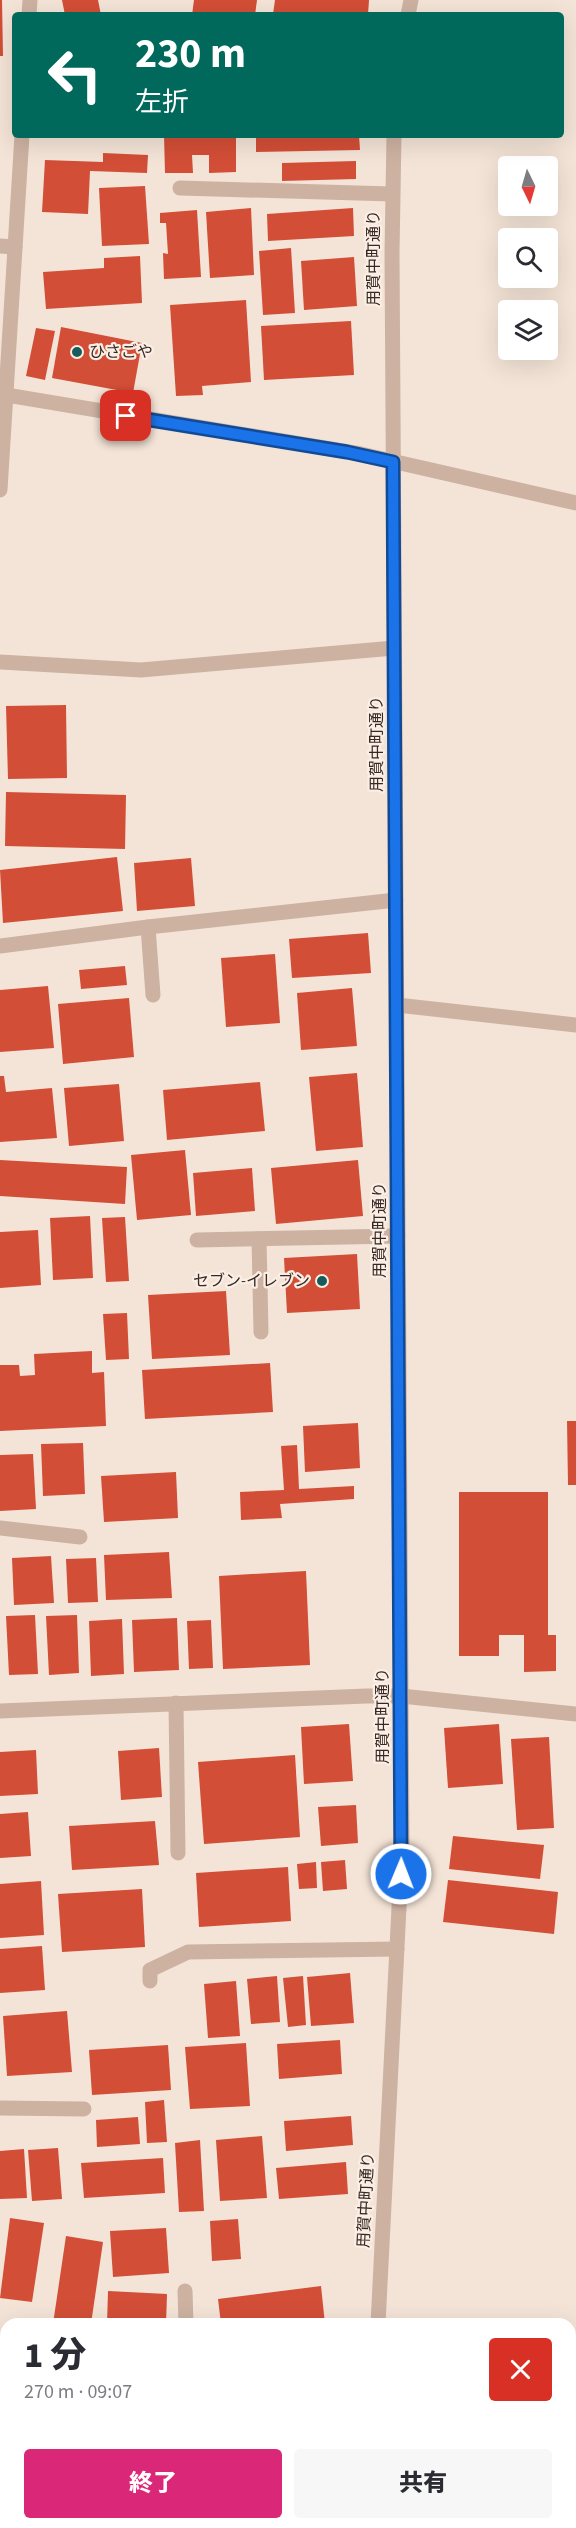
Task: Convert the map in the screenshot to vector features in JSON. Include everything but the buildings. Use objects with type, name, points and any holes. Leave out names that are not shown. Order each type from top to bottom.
[{"type":"street","points":[[0,490],[8,246],[22,138]]},
{"type":"street","name":"用賀中町通り","points":[[378,2318],[402,1848],[393,462],[394,138]]},
{"type":"street","points":[[180,188],[392,194]]},
{"type":"street","points":[[3,395],[352,453],[576,503]]},
{"type":"street","points":[[0,662],[141,670],[394,648]]},
{"type":"street","points":[[0,946],[396,900]]},
{"type":"street","points":[[148,927],[153,995]]},
{"type":"street","points":[[397,1005],[576,1024]]},
{"type":"street","points":[[197,1240],[398,1236]]},
{"type":"street","points":[[259,1239],[261,1332]]},
{"type":"street","points":[[0,1528],[80,1536]]},
{"type":"street","points":[[0,1711],[401,1696],[576,1714]]},
{"type":"street","points":[[176,1703],[178,1853]]},
{"type":"street","points":[[150,1981],[150,1970],[188,1952],[397,1949]]},
{"type":"street","points":[[0,2109],[84,2109]]},
{"type":"street","points":[[185,2291],[186,2318]]},
{"type":"place","name":"ひさごや","points":[[77,352]]},
{"type":"place","name":"セブン-イレブン","points":[[322,1281]]},
{"type":"route","points":[[126,416],[361,454],[393,462],[401,1874]]}]
